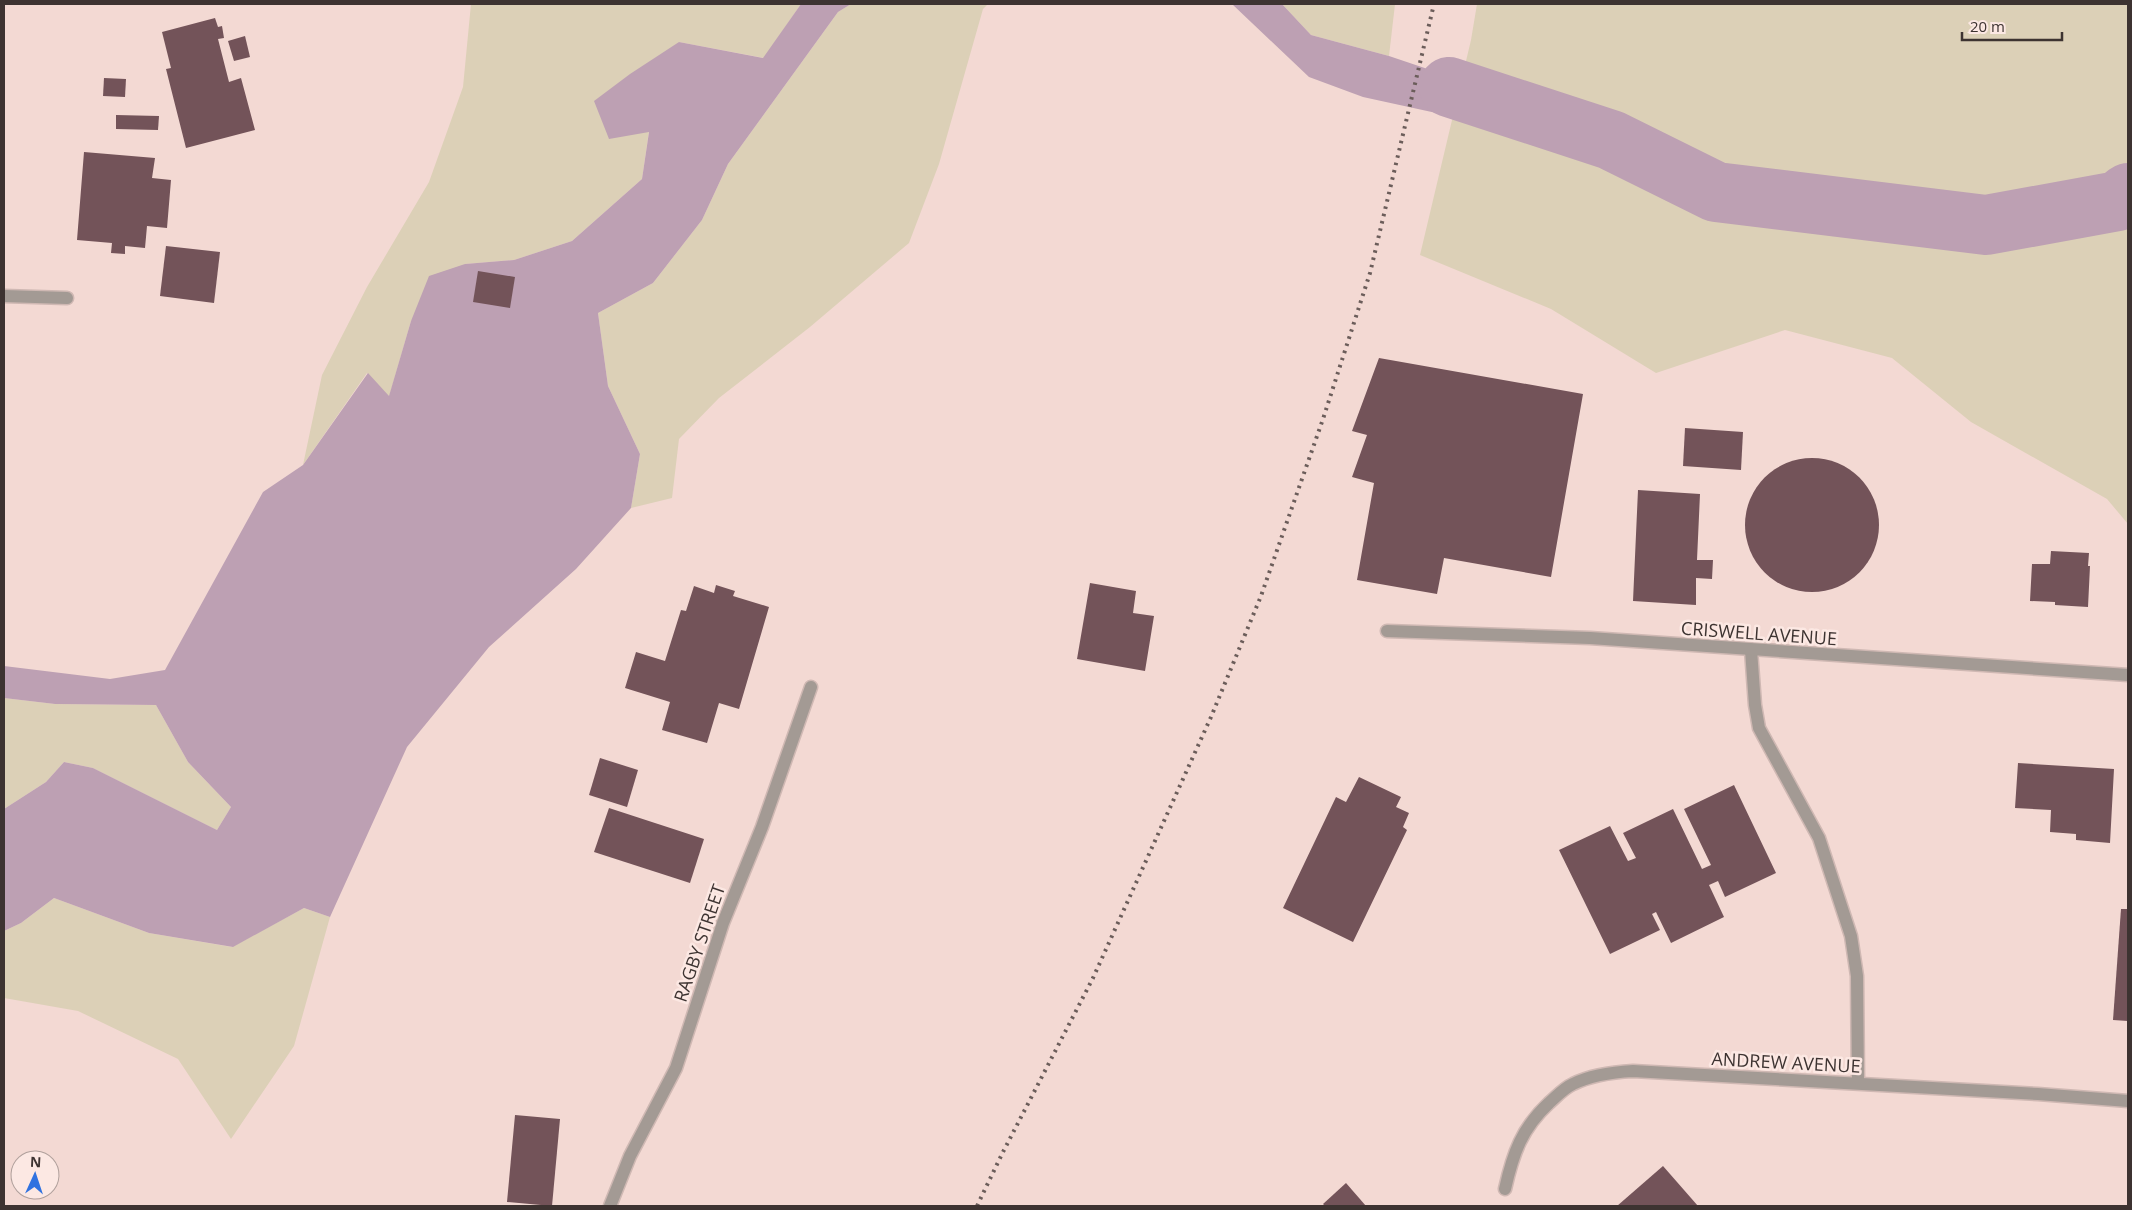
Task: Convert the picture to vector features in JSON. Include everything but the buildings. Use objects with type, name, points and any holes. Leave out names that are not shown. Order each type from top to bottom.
[{"type":"street","points":[[4,296],[67,298]]},
{"type":"street","name":"CRISWELL AVENUE","points":[[1387,631],[1590,638],[2128,675]]},
{"type":"street","points":[[1751,650],[1755,705],[1759,728],[1819,838],[1852,936],[1857,976],[1858,1084]]},
{"type":"street","name":"RAGBY STREET","points":[[610,1206],[630,1156],[676,1068],[722,923],[762,827],[811,687]]},
{"type":"street","name":"ANDREW AVENUE","points":[[1506,1189],[1512,1160],[1518,1144],[1534,1116],[1563,1090],[1574,1083],[1613,1072],[1633,1070],[2128,1102]]},
{"type":"shaded area","points":[[471,4],[801,4],[764,58],[679,42],[649,131],[642,179],[572,241],[514,260],[465,264],[411,321],[389,397],[367,373],[303,465],[322,375],[367,287],[429,182],[463,87]]},
{"type":"shaded area","points":[[801,4],[851,4],[838,12],[728,164],[702,220],[653,283],[598,313],[608,386],[640,454],[631,508],[576,569],[489,647],[407,747],[330,917],[304,908],[233,947],[149,933],[54,898],[21,923],[4,931],[4,809],[46,782],[64,762],[93,768],[217,830],[231,807],[188,762],[156,705],[55,704],[4,698],[4,666],[110,679],[165,670],[263,492],[303,465],[368,373],[389,396],[411,321],[429,276],[465,264],[514,260],[572,241],[642,179],[649,132],[609,139],[594,101],[630,74],[679,42],[763,58]]},
{"type":"shaded area","points":[[851,4],[988,4],[983,9],[939,164],[909,243],[810,327],[719,398],[679,439],[672,498],[631,508],[640,454],[608,386],[598,313],[653,283],[702,220],[728,164],[838,12]]},
{"type":"shaded area","points":[[1232,4],[1282,4],[1311,35],[1389,56],[1484,88],[1561,130],[1505,128],[1363,97],[1309,77]]},
{"type":"shaded area","points":[[1282,4],[1395,4],[1389,56],[1311,35]]},
{"type":"shaded area","points":[[1477,4],[2128,4],[2128,524],[2107,499],[1971,422],[1892,358],[1785,330],[1656,373],[1551,309],[1420,255],[1471,40]]},
{"type":"shaded area","points":[[4,698],[55,704],[156,705],[188,762],[231,807],[217,830],[93,768],[64,762],[46,782],[4,809]]},
{"type":"shaded area","points":[[54,898],[149,933],[232,947],[304,908],[330,917],[294,1046],[231,1139],[178,1059],[78,1011],[4,998],[4,931],[21,923]]},
{"type":"waterway","points":[[1449,87],[1611,140],[1716,192],[1986,225],[2118,201],[2128,193]]},
{"type":"railway","points":[[977,1206],[1093,978],[1211,717],[1261,596],[1323,419],[1370,273],[1434,4]]}]
